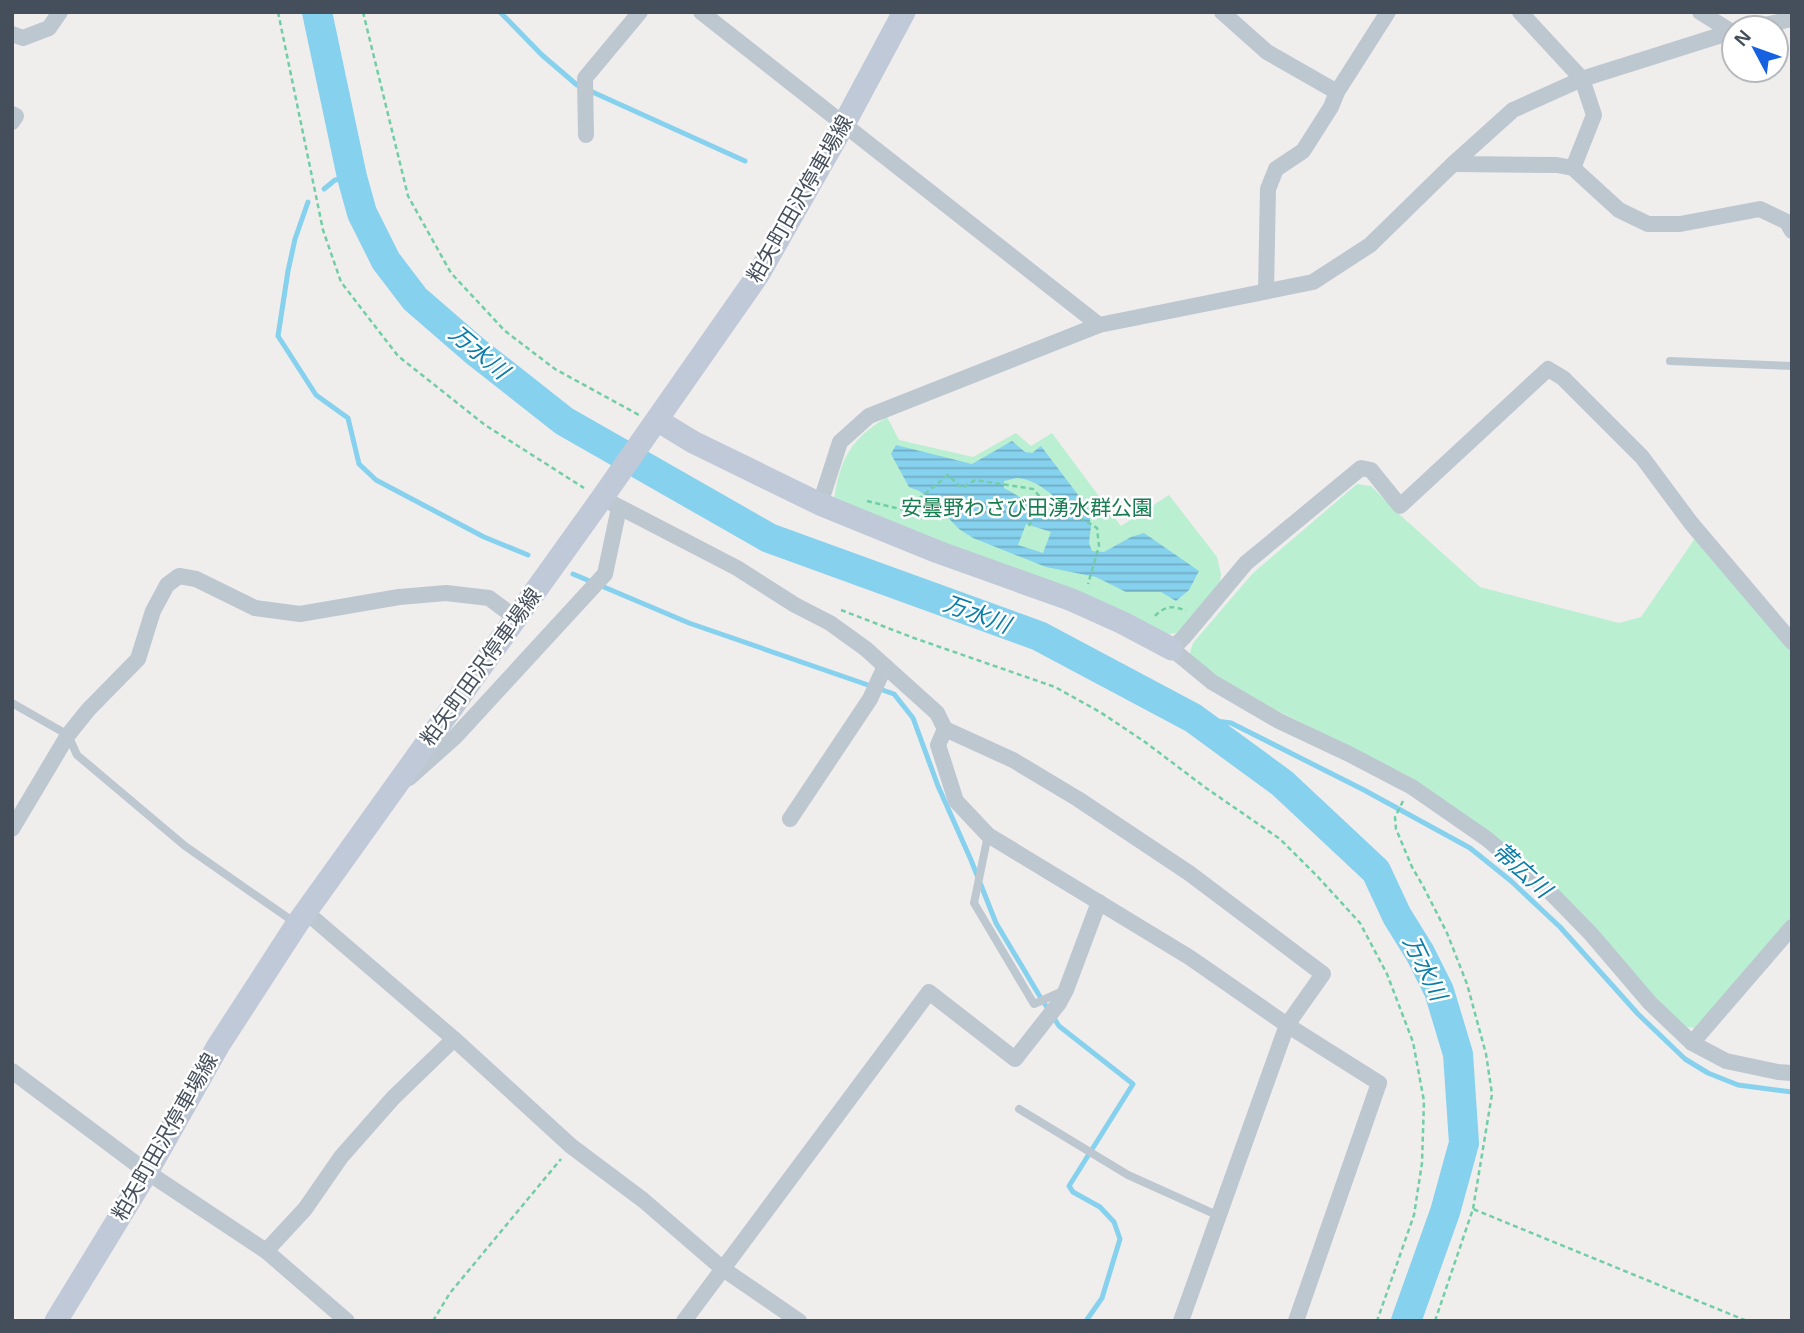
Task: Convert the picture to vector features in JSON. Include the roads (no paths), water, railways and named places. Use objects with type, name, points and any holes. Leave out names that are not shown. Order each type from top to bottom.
[{"type":"main road","name":"粕矢町田沢停車場線","points":[[56,1321],[148,1172],[218,1046],[301,918],[516,618],[609,499],[654,425],[758,275],[904,12]]},
{"type":"main road","points":[[654,425],[820,504],[938,552],[1072,600],[1172,649]]},
{"type":"street","points":[[12,34],[23,38],[49,28],[60,12]]},
{"type":"street","points":[[586,135],[585,78],[639,12]]},
{"type":"street","points":[[701,12],[1099,325]]},
{"type":"street","points":[[1222,12],[1267,52],[1337,92]]},
{"type":"street","points":[[1266,291],[1268,189],[1276,169],[1303,151],[1388,12]]},
{"type":"street","points":[[1520,12],[1582,79],[1594,115],[1573,168]]},
{"type":"street","points":[[1700,12],[1720,24]]},
{"type":"street","points":[[820,504],[840,442],[869,416],[1099,325],[1313,282],[1370,245],[1513,110],[1582,79],[1720,36]]},
{"type":"street","points":[[12,114],[16,116],[12,122]]},
{"type":"street","points":[[1453,164],[1557,165],[1573,168],[1619,210],[1648,224],[1680,224],[1760,209],[1787,222],[1792,231]]},
{"type":"street","points":[[1792,642],[1691,523],[1642,457],[1563,379],[1548,369],[1400,506],[1371,470],[1361,468],[1246,564],[1172,649],[1212,682],[1279,721],[1412,787],[1487,839],[1550,891],[1650,1003],[1692,1042],[1726,1061],[1792,1073]]},
{"type":"street","points":[[391,793],[456,737],[606,574],[609,499],[737,568],[795,605],[830,622],[866,649],[883,670],[937,713],[945,729],[1013,760],[1078,799],[1188,873],[1323,974],[1287,1025],[1181,1321]]},
{"type":"street","points":[[12,829],[68,735],[88,710],[138,659],[153,611],[167,585],[179,576],[195,579],[255,608],[300,614],[399,597],[446,593],[489,598],[516,618]]},
{"type":"street","points":[[790,819],[873,692],[883,670]]},
{"type":"street","points":[[945,729],[938,746],[956,801],[988,835],[1189,957],[1287,1025],[1379,1083],[1296,1321]]},
{"type":"street","points":[[684,1321],[929,992],[1015,1059],[1059,996],[1099,902]]},
{"type":"street","points":[[301,918],[454,1040],[571,1146],[643,1200],[723,1269],[799,1321]]},
{"type":"street","points":[[1692,1042],[1792,927]]},
{"type":"street","points":[[267,1251],[305,1209],[341,1157],[384,1108],[454,1040]]},
{"type":"street","points":[[12,1071],[148,1172],[267,1251],[347,1321]]},
{"type":"lane","points":[[1670,361],[1792,366]]},
{"type":"lane","points":[[12,703],[68,735],[77,755],[185,846],[301,918]]},
{"type":"lane","points":[[988,835],[974,903],[1034,1004],[1059,996]]},
{"type":"lane","points":[[1019,1109],[1128,1175],[1219,1216]]},
{"type":"water","points":[[1012,441],[1025,452],[1032,453],[1041,446],[1088,508],[1091,526],[1089,543],[1092,551],[1104,552],[1144,533],[1199,571],[1189,590],[1176,601],[1161,592],[1126,592],[1096,577],[1046,567],[973,538],[959,529],[928,497],[909,487],[891,454],[896,445],[972,464]],"holes":[[[1017,478],[1044,489],[1068,508],[1066,515],[1040,509],[1004,488],[1004,481]],[[1026,524],[1051,532],[1043,553],[1018,545]]]},
{"type":"waterway","name":"万水川","points":[[317,12],[362,213],[386,261],[415,299],[475,351],[564,421],[769,538],[1039,636],[1193,718],[1282,783],[1376,871],[1397,916],[1439,991],[1458,1054],[1464,1143],[1445,1212],[1406,1321]]},
{"type":"waterway","points":[[500,12],[542,55],[577,85],[745,161]]},
{"type":"waterway","points":[[324,189],[335,180],[352,177]]},
{"type":"waterway","points":[[308,202],[295,239],[278,336],[316,395],[348,418],[359,464],[376,480],[484,537],[528,555]]},
{"type":"waterway","points":[[573,574],[689,623],[894,694],[913,718],[938,786],[996,923],[1039,995],[1059,1026],[1133,1084],[1069,1186],[1073,1192],[1100,1207],[1114,1222],[1120,1239],[1102,1298],[1086,1321]]},
{"type":"waterway","name":"帯広川","points":[[1193,718],[1231,723],[1364,790],[1470,848],[1511,881],[1560,927],[1638,1014],[1685,1059],[1708,1073],[1738,1085],[1792,1092]]},
{"type":"park label","name":"安曇野わさび田湧水群公園","points":[[1027,508]]}]
